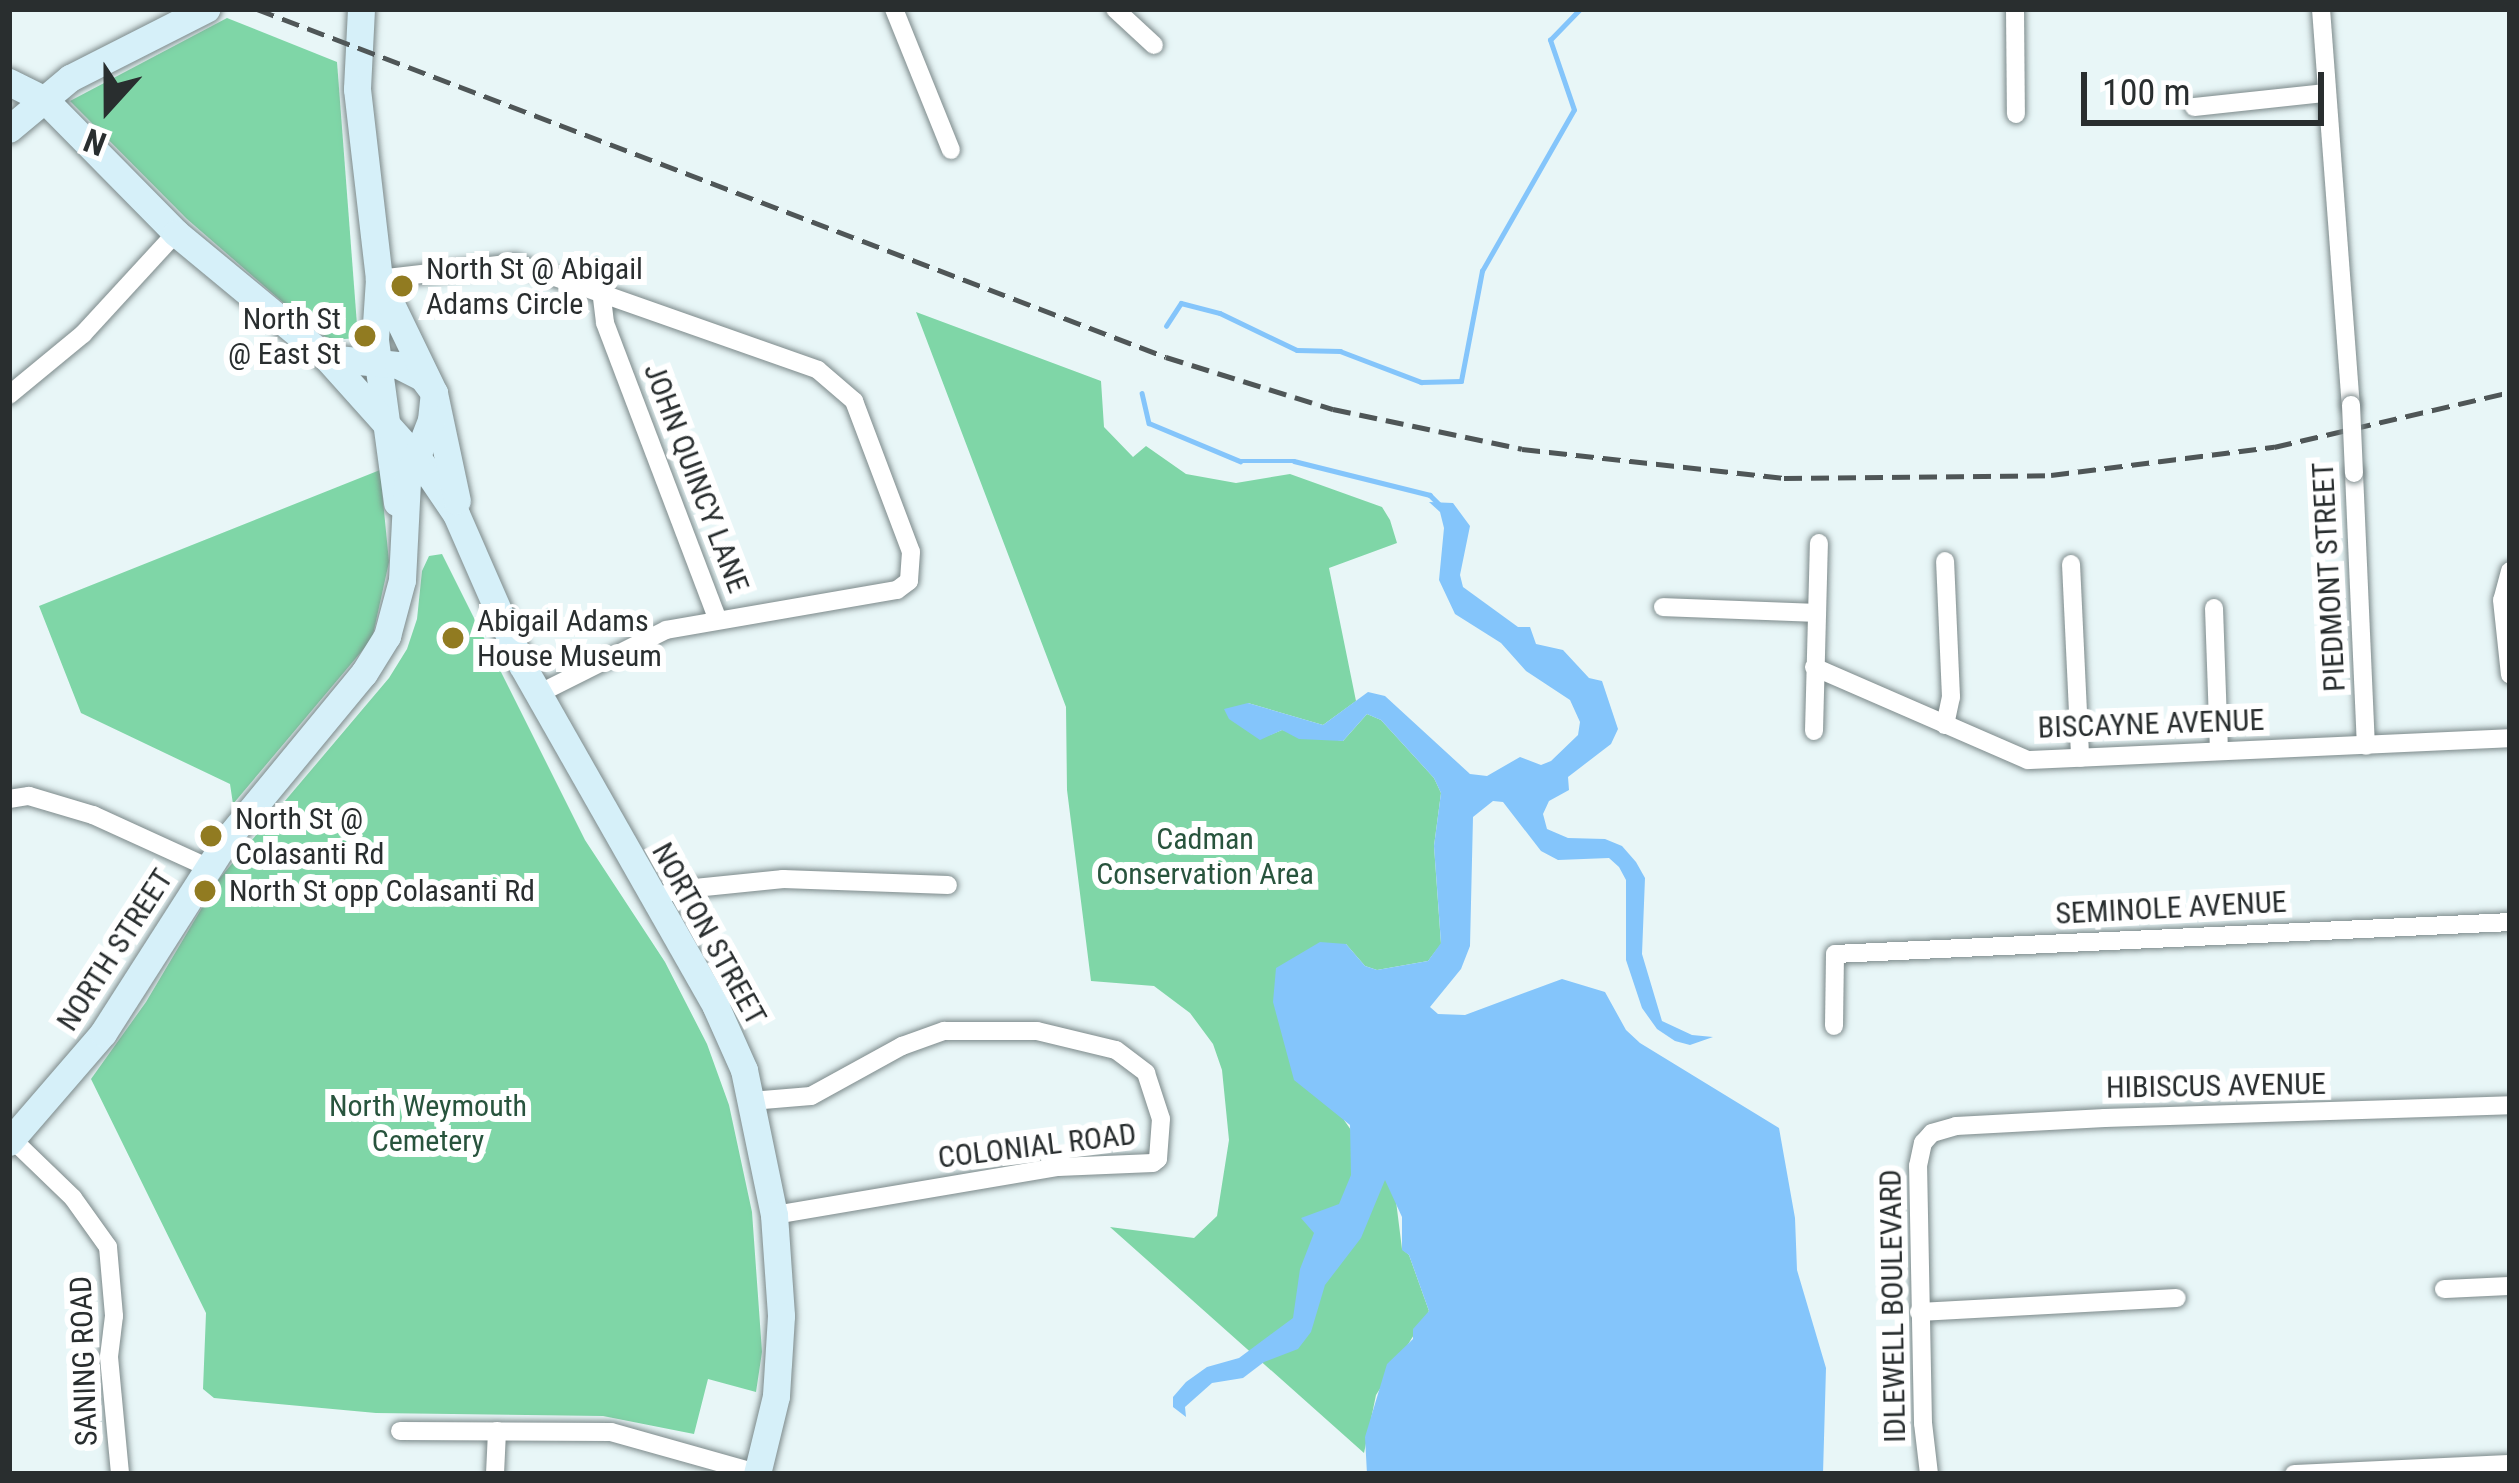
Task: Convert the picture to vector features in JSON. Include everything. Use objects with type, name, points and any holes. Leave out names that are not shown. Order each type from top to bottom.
[{"type":"street","points":[[9,129],[70,78],[206,9]]},
{"type":"street","name":"NORTH STREET","points":[[361,9],[359,122],[379,279],[378,363],[402,543]]},
{"type":"street","points":[[894,9],[951,150]]},
{"type":"street","points":[[1115,9],[1154,45]]},
{"type":"street","points":[[2015,9],[2016,114]]},
{"type":"street","name":"PIEDMONT STREET","points":[[2321,9],[2350,405],[2366,746]]},
{"type":"street","name":"NORTON STREET","points":[[9,82],[45,100],[176,233],[327,358],[415,457],[463,529]]},
{"type":"street","points":[[2194,107],[2326,93]]},
{"type":"street","points":[[9,395],[83,334],[176,233]]},
{"type":"street","points":[[379,279],[515,263],[601,290],[833,379],[854,401],[910,552],[909,581],[897,590],[666,630],[538,694]]},
{"type":"street","name":"NORTH STREET","points":[[10,1141],[103,1033],[208,867],[381,647],[398,603],[405,495],[431,420],[434,393],[379,279]]},
{"type":"street","name":"JOHN QUINCY LANE","points":[[601,290],[605,323],[717,618]]},
{"type":"street","points":[[327,358],[416,371],[434,393]]},
{"type":"street","name":"NORTON STREET","points":[[434,393],[463,529],[496,614],[716,1007],[751,1102],[774,1215],[781,1316],[776,1396],[757,1473]]},
{"type":"street","points":[[1814,731],[1819,543]]},
{"type":"street","points":[[1945,561],[1951,679],[1945,725]]},
{"type":"street","points":[[2071,564],[2080,758]]},
{"type":"street","points":[[2510,571],[2502,609],[2510,675]]},
{"type":"street","points":[[1663,607],[1816,614]]},
{"type":"street","points":[[2214,608],[2219,751]]},
{"type":"street","name":"BISCAYNE AVENUE","points":[[1814,667],[1833,670],[2020,758],[2510,738]]},
{"type":"street","points":[[9,782],[19,798],[93,815],[208,867]]},
{"type":"street","points":[[652,900],[675,890],[783,879],[948,885]]},
{"type":"street","name":"SEMINOLE AVENUE","points":[[1834,1026],[1834,955],[2510,922]]},
{"type":"street","name":"COLONIAL ROAD","points":[[751,1102],[812,1096],[902,1046],[944,1030],[1037,1031],[1116,1050],[1146,1073],[1161,1119],[1158,1159],[1153,1163],[1058,1167],[774,1215]]},
{"type":"street","name":"HIBISCUS AVENUE","points":[[1927,1138],[1946,1127],[2510,1105]]},
{"type":"street","name":"IDLEWELL BOULEVARD","points":[[1927,1138],[1918,1159],[1919,1312],[1929,1474]]},
{"type":"street","name":"SANING ROAD","points":[[10,1141],[73,1198],[108,1247],[114,1316],[109,1358],[120,1474]]},
{"type":"street","points":[[2444,1289],[2510,1286]]},
{"type":"street","points":[[1919,1312],[2177,1298]]},
{"type":"street","points":[[495,1474],[497,1431]]},
{"type":"street","points":[[400,1432],[627,1435],[757,1473]]},
{"type":"street","points":[[2294,1474],[2510,1464]]},
{"type":"green space","points":[[227,18],[337,62],[358,338],[331,340],[316,331],[187,219],[70,101]]},
{"type":"green space","name":"Cadman Conservation Area","points":[[916,312],[1101,381],[1104,427],[1133,457],[1146,446],[1186,474],[1236,483],[1290,474],[1382,507],[1390,520],[1397,543],[1329,568],[1356,701],[1323,725],[1248,703],[1260,739],[1282,730],[1343,741],[1367,714],[1381,720],[1434,778],[1441,793],[1434,846],[1441,944],[1428,961],[1377,970],[1365,966],[1346,944],[1344,1120],[1395,1193],[1402,1249],[1409,1255],[1429,1311],[1376,1395],[1364,1453],[1110,1227],[1194,1238],[1217,1216],[1229,1140],[1222,1070],[1213,1044],[1190,1013],[1154,986],[1091,981],[1067,790],[1066,707]]},
{"type":"green space","points":[[380,470],[389,562],[372,639],[233,804],[230,784],[81,713],[39,606]]},
{"type":"green space","name":"North Weymouth Cemetery","points":[[442,554],[585,840],[665,962],[707,1044],[729,1105],[752,1212],[762,1352],[756,1392],[708,1379],[694,1434],[603,1416],[376,1413],[214,1398],[203,1389],[206,1313],[91,1079],[146,1002],[219,879],[389,678],[407,649],[417,619],[422,571],[429,556]]},
{"type":"water","points":[[1429,502],[1453,503],[1470,526],[1460,575],[1463,587],[1518,627],[1530,627],[1536,644],[1563,650],[1589,678],[1602,681],[1618,729],[1611,744],[1568,777],[1569,790],[1549,801],[1543,814],[1547,829],[1568,838],[1605,839],[1622,846],[1636,862],[1645,878],[1642,954],[1662,1021],[1692,1035],[1713,1037],[1690,1045],[1675,1041],[1657,1029],[1642,1008],[1626,960],[1626,880],[1619,867],[1609,858],[1558,860],[1541,851],[1503,802],[1493,801],[1473,817],[1470,946],[1461,969],[1430,1007],[1438,1014],[1465,1015],[1562,979],[1605,992],[1626,1030],[1640,1043],[1779,1128],[1795,1218],[1797,1270],[1826,1368],[1823,1474],[1367,1474],[1365,1437],[1387,1364],[1413,1339],[1413,1329],[1429,1311],[1409,1255],[1402,1250],[1402,1217],[1385,1180],[1361,1238],[1325,1285],[1311,1332],[1298,1349],[1264,1362],[1243,1378],[1212,1383],[1185,1407],[1186,1417],[1173,1407],[1173,1397],[1186,1382],[1207,1367],[1239,1358],[1293,1318],[1300,1269],[1314,1233],[1301,1218],[1339,1204],[1351,1175],[1350,1125],[1294,1080],[1273,1002],[1276,968],[1320,942],[1346,944],[1365,966],[1377,970],[1428,961],[1441,943],[1434,846],[1441,793],[1434,778],[1381,720],[1367,714],[1343,741],[1299,739],[1282,730],[1260,740],[1229,719],[1224,709],[1248,703],[1323,725],[1368,692],[1385,696],[1470,774],[1487,776],[1520,757],[1541,765],[1551,761],[1578,735],[1580,722],[1570,700],[1526,671],[1501,643],[1455,614],[1439,580],[1444,528],[1440,512]]},
{"type":"waterway","points":[[1166,326],[1181,303],[1220,313],[1297,350],[1340,351],[1421,382],[1461,381],[1482,271],[1574,110],[1550,40],[1580,9]]},
{"type":"waterway","points":[[1142,393],[1149,423],[1240,461],[1294,461],[1430,495],[1439,504]]},
{"type":"railway","points":[[257,9],[1166,357],[1333,409],[1522,449],[1784,478],[2051,475],[2274,447],[2510,392]]},
{"type":"place","name":"North St @ Abigail Adams Circle","points":[[402,286]]},
{"type":"place","name":"North St @ East St","points":[[365,336]]},
{"type":"place","name":"Abigail Adams House Museum","points":[[453,638]]},
{"type":"place","name":"North St @ Colasanti Rd","points":[[211,836]]},
{"type":"place","name":"North St opp Colasanti Rd","points":[[205,891]]}]
